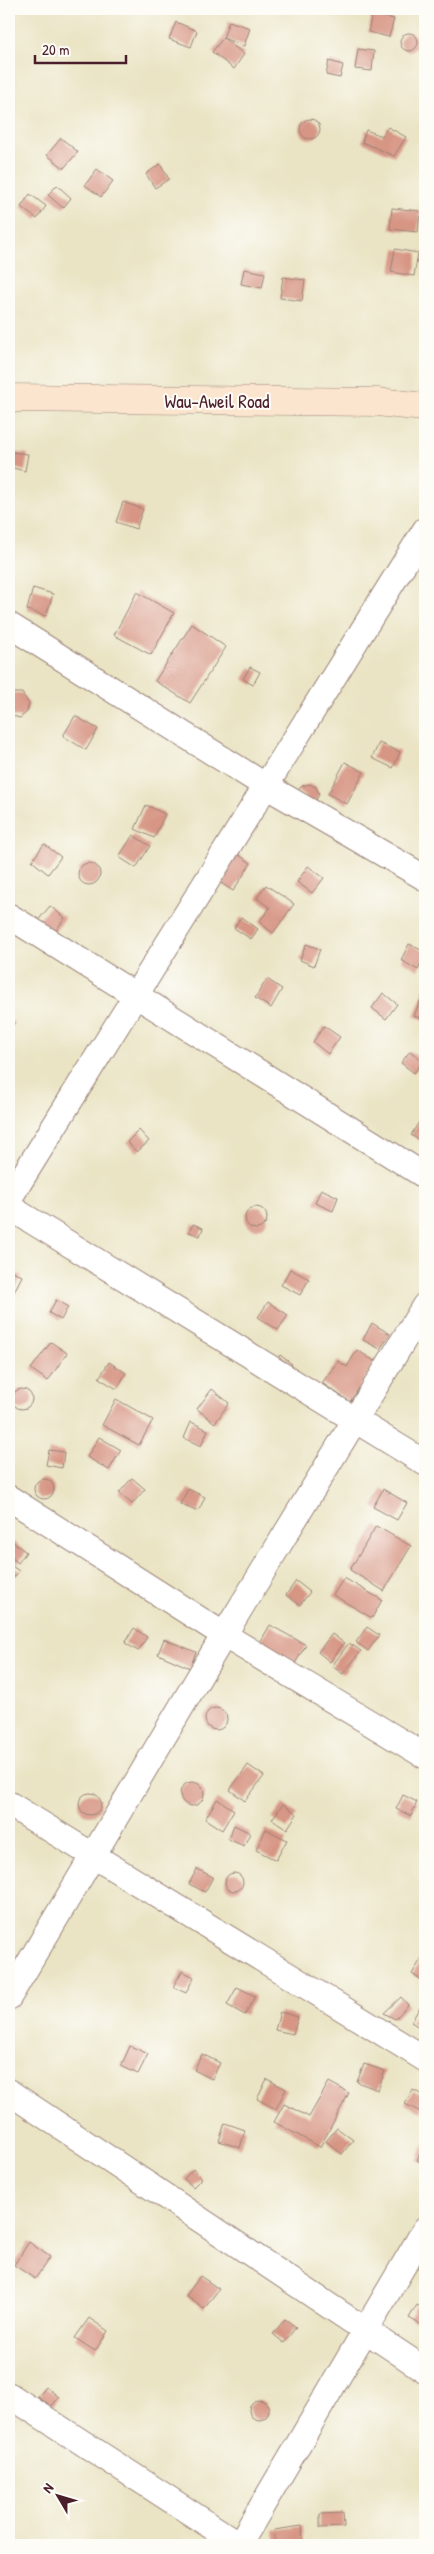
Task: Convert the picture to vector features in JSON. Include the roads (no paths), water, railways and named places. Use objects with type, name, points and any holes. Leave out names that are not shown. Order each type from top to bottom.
[{"type":"street","name":"Wau-Aweil Road","points":[[9,398],[377,402],[425,407]]},
{"type":"street","points":[[9,1199],[425,530]]},
{"type":"street","points":[[9,625],[266,786],[425,878]]},
{"type":"street","points":[[9,916],[425,1176]]},
{"type":"street","points":[[9,1207],[425,1463]]},
{"type":"street","points":[[9,1997],[224,1635],[425,1305]]},
{"type":"street","points":[[9,1498],[224,1635],[425,1756]]},
{"type":"street","points":[[9,1804],[425,2059]]},
{"type":"street","points":[[9,2092],[425,2370]]},
{"type":"street","points":[[9,2395],[239,2545],[425,2229]]}]
